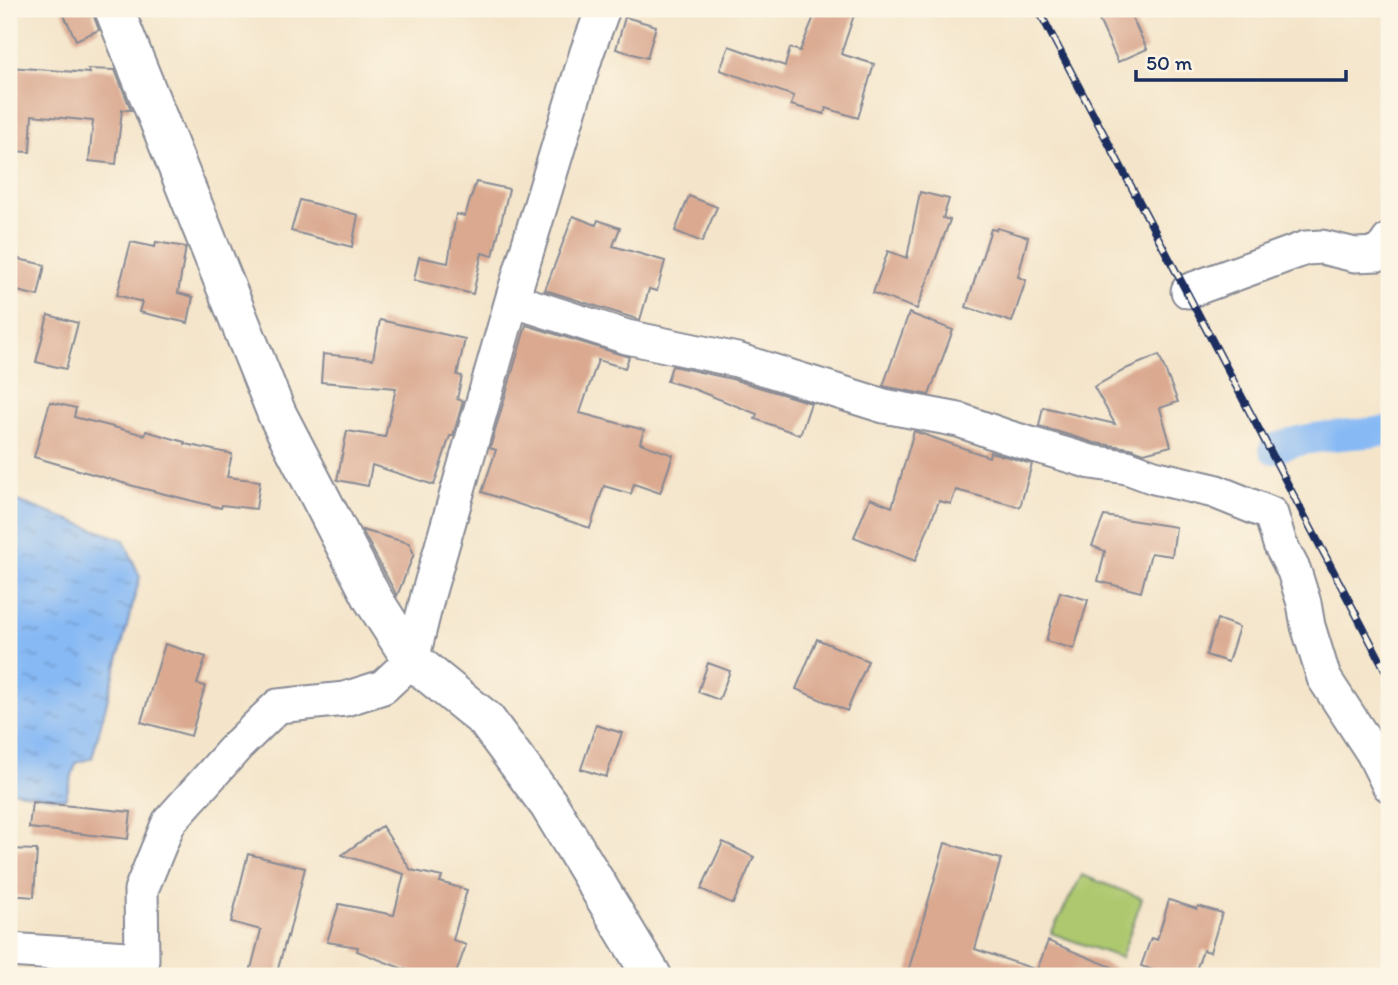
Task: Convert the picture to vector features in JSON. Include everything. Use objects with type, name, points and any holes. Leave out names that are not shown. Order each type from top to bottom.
[{"type":"main road","points":[[114,9],[277,414],[373,599],[412,660],[486,720],[549,805],[652,976]]},
{"type":"street","points":[[9,950],[141,968],[141,890],[169,822],[238,745],[278,706],[345,698],[383,687],[412,660],[512,300],[587,52],[603,9]]},
{"type":"street","points":[[1188,292],[1306,248],[1322,247],[1355,255],[1379,254],[1389,240]]},
{"type":"street","points":[[512,300],[627,337],[737,360],[884,406],[958,420],[1091,462],[1127,467],[1154,477],[1214,491],[1271,514],[1280,544],[1294,570],[1324,678],[1373,752],[1389,785]]},
{"type":"green space","points":[[1082,875],[1142,898],[1121,958],[1051,933]]},
{"type":"water","points":[[9,498],[124,540],[140,577],[92,758],[76,763],[65,799],[9,791]]},
{"type":"building","points":[[61,9],[93,9],[99,30],[76,40]]},
{"type":"building","points":[[817,9],[856,9],[841,54],[874,64],[858,118],[826,108],[824,114],[791,105],[794,96],[720,70],[729,46],[785,66],[790,48],[800,51]]},
{"type":"building","points":[[1122,9],[1128,9],[1147,49],[1118,62],[1099,20]]},
{"type":"building","points":[[625,17],[656,26],[647,58],[616,49]]},
{"type":"building","points":[[9,67],[90,73],[88,69],[115,70],[131,110],[122,110],[116,164],[89,161],[93,121],[32,115],[30,152],[9,151]]},
{"type":"building","points":[[476,182],[509,189],[493,256],[482,253],[473,294],[414,280],[419,257],[448,263],[456,214],[465,216]]},
{"type":"building","points":[[920,192],[949,199],[943,218],[950,220],[917,309],[873,293],[888,251],[907,258]]},
{"type":"building","points":[[689,196],[717,207],[702,242],[675,231]]},
{"type":"building","points":[[300,200],[358,215],[352,247],[291,231]]},
{"type":"building","points":[[573,216],[596,225],[598,220],[620,228],[613,246],[665,261],[657,291],[649,289],[640,320],[545,290]]},
{"type":"building","points":[[997,228],[1028,237],[1018,277],[1026,280],[1012,322],[966,307],[991,229]]},
{"type":"building","points":[[131,242],[155,247],[156,242],[186,247],[178,293],[193,297],[188,323],[139,312],[142,302],[117,295]]},
{"type":"building","points":[[9,257],[45,265],[38,296],[9,289]]},
{"type":"building","points":[[909,313],[953,330],[929,395],[883,386]]},
{"type":"building","points":[[48,315],[78,323],[66,369],[36,362]]},
{"type":"building","points":[[380,320],[465,339],[457,375],[462,376],[457,399],[463,401],[434,485],[372,465],[368,486],[337,480],[347,431],[385,437],[396,388],[321,382],[323,354],[373,359]]},
{"type":"building","points":[[526,325],[629,357],[625,368],[598,360],[580,413],[644,430],[640,443],[673,455],[660,493],[634,484],[631,494],[604,486],[590,528],[482,492],[496,450],[490,448]]},
{"type":"building","points":[[1159,355],[1178,402],[1160,408],[1171,446],[1144,453],[1095,443],[1039,426],[1043,407],[1115,424],[1094,387]]},
{"type":"building","points":[[672,366],[732,379],[811,403],[800,435],[755,419],[757,414],[667,381]]},
{"type":"building","points":[[50,402],[76,408],[74,417],[145,435],[146,431],[185,444],[232,454],[227,477],[260,481],[256,509],[222,505],[221,508],[34,457]]},
{"type":"building","points":[[914,431],[989,457],[990,452],[1032,464],[1020,507],[956,490],[951,504],[939,501],[915,561],[854,537],[870,498],[892,507]]},
{"type":"building","points":[[1104,516],[1176,527],[1172,556],[1151,553],[1141,592],[1098,581],[1105,551],[1092,546]]},
{"type":"building","points":[[362,530],[409,543],[414,554],[397,596]]},
{"type":"building","points":[[1060,592],[1088,600],[1074,649],[1046,641]]},
{"type":"building","points":[[1217,619],[1239,627],[1228,662],[1206,655]]},
{"type":"building","points":[[817,639],[868,661],[847,711],[796,689]]},
{"type":"building","points":[[165,644],[206,657],[197,684],[205,686],[191,736],[141,722]]},
{"type":"building","points":[[708,663],[730,671],[719,700],[698,692]]},
{"type":"building","points":[[596,725],[622,733],[606,777],[581,769]]},
{"type":"building","points":[[32,802],[131,812],[128,839],[29,828]]},
{"type":"building","points":[[382,826],[411,870],[442,877],[440,882],[467,890],[453,940],[466,945],[455,976],[421,976],[357,951],[358,947],[327,942],[339,904],[394,915],[404,874],[342,855]]},
{"type":"building","points":[[723,842],[754,857],[733,904],[701,889]]},
{"type":"building","points":[[945,843],[1001,859],[975,949],[1037,970],[1048,941],[1134,976],[922,976],[908,972]]},
{"type":"building","points":[[9,849],[37,850],[34,897],[9,895]]},
{"type":"building","points":[[248,854],[305,868],[276,976],[249,976],[261,930],[231,922]]},
{"type":"building","points":[[1169,900],[1222,913],[1210,952],[1203,950],[1194,976],[1170,976],[1141,966],[1151,938],[1157,940]]},
{"type":"waterway","points":[[1274,449],[1313,438],[1389,431]]},
{"type":"railway","points":[[1038,9],[1389,677]]}]
